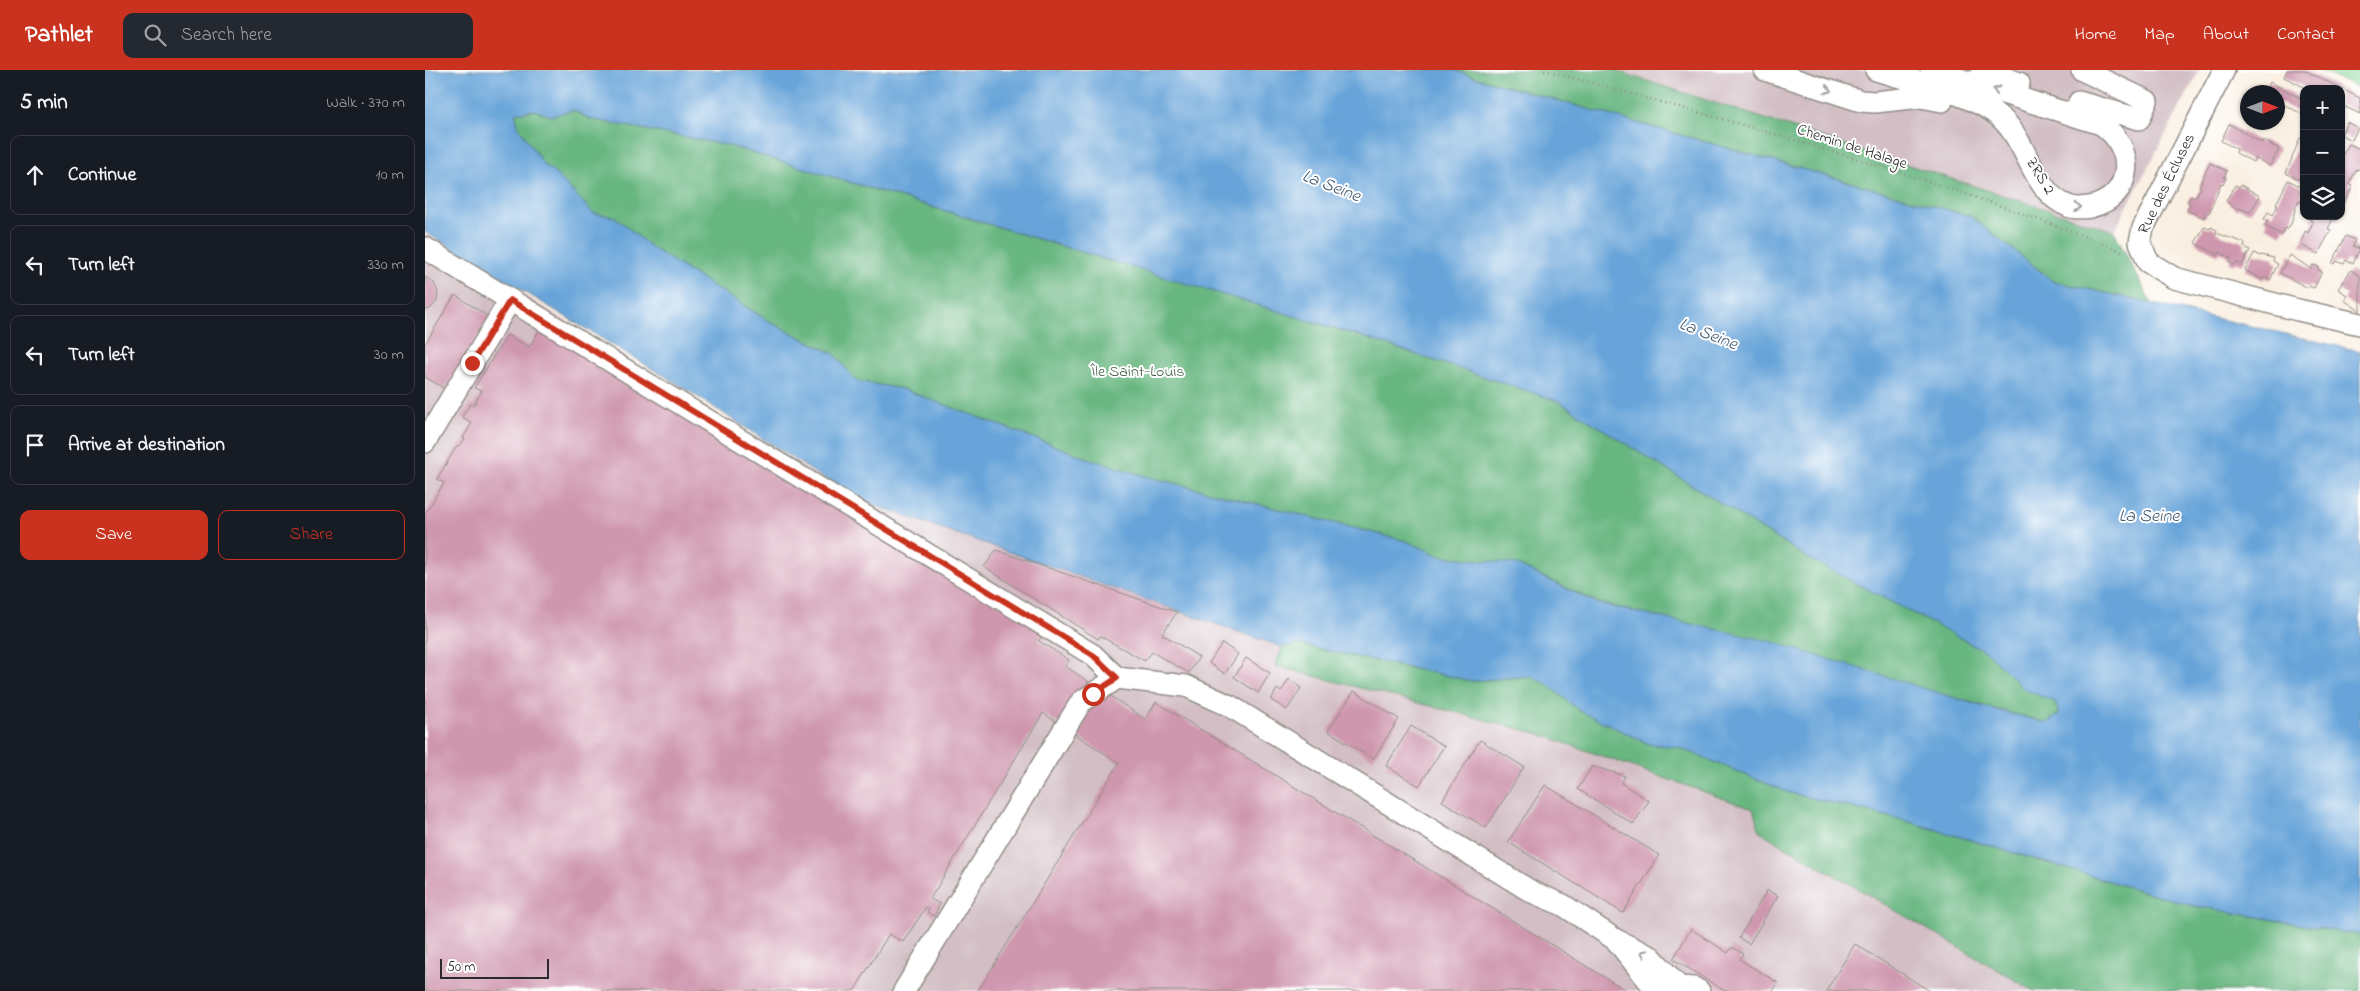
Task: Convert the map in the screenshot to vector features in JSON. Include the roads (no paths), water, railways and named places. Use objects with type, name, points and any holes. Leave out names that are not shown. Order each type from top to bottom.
[{"type":"street","points":[[1765,70],[1861,100],[1875,102],[1921,96],[1953,103],[1982,116],[2005,137],[2021,143]]},
{"type":"street","name":"ZRS 2","points":[[1876,70],[1980,102],[2006,123],[2021,143],[2039,181],[2052,198],[2069,206],[2082,208],[2101,204],[2122,185],[2126,174],[2126,163],[2118,139],[2101,124],[1931,70]]},
{"type":"street","points":[[1982,70],[2123,116],[2139,119],[2147,102],[2082,70]]},
{"type":"street","name":"Rue des Écluses","points":[[2224,70],[2143,228],[2140,242],[2149,262],[2174,278],[2360,324]]},
{"type":"street","points":[[425,248],[1093,655],[1117,678],[1186,686],[1230,706],[1532,892],[1563,906],[1616,940],[1651,956],[1678,990]]},
{"type":"street","points":[[425,442],[510,300]]},
{"type":"street","points":[[904,991],[1081,702],[1117,678]]},
{"type":"water","name":"La Seine","points":[[425,70],[1454,70],[1970,216],[2053,281],[2360,351],[2360,935],[2190,905],[1903,820],[1790,793],[1678,747],[1649,744],[1580,711],[1547,684],[1530,676],[1472,681],[1297,644],[1282,647],[854,498],[684,388],[425,232]],"holes":[[[535,110],[551,116],[573,110],[590,119],[727,145],[1360,336],[1558,401],[1808,558],[1987,652],[2024,689],[2055,702],[2059,714],[2047,723],[1978,705],[1770,641],[1599,604],[1515,564],[1440,556],[1406,541],[1149,477],[1090,459],[902,389],[856,381],[834,354],[770,322],[652,248],[615,217],[593,213],[558,176],[544,165],[518,126],[515,113]]]},
{"type":"park label","name":"Île Saint-Louis","points":[[1138,372]]}]
